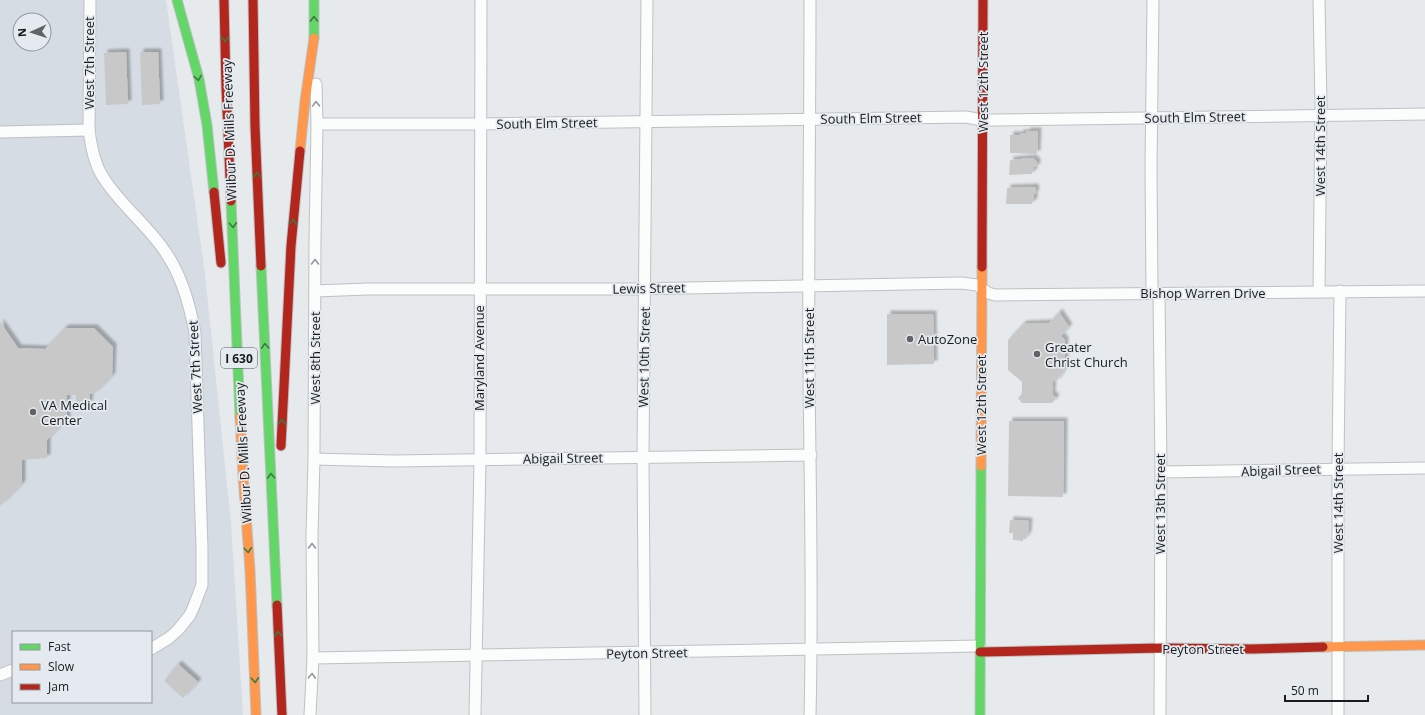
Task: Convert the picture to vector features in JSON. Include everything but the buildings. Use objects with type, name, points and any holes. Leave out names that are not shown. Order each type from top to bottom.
[{"type":"main road","points":[[170,0],[183,21]]},
{"type":"main road","points":[[177,0],[193,53],[200,89],[209,146],[222,270]]},
{"type":"main road","name":"Wilbur D. Mills Freeway","points":[[224,0],[243,475],[250,570],[256,715]]},
{"type":"main road","name":"Wilbur D. Mills Freeway","points":[[253,0],[255,126],[282,715]]},
{"type":"main road","name":"West 8th Street","points":[[314,0],[314,38]]},
{"type":"main road","name":"West 12th Street","points":[[980,715],[983,0]]},
{"type":"main road","points":[[281,455],[291,239],[305,101],[314,38]]},
{"type":"main road","points":[[227,318],[243,475]]},
{"type":"main road","points":[[275,572],[280,471]]},
{"type":"main road","name":"Peyton Street","points":[[980,649],[1251,649],[1425,645]]},
{"type":"street","name":"West 7th Street","points":[[90,0],[89,130],[92,151],[103,177],[115,194],[143,223],[172,264],[187,300],[192,315],[195,333],[202,585],[194,606],[178,630],[169,638],[152,648]]},
{"type":"street","name":"Maryland Avenue","points":[[475,715],[480,460],[481,0]]},
{"type":"street","name":"West 10th Street","points":[[645,715],[643,457],[647,0]]},
{"type":"street","name":"West 11th Street","points":[[810,0],[809,286],[812,649],[810,715]]},
{"type":"street","name":"West 13th Street","points":[[1153,0],[1152,118],[1155,293],[1161,472],[1160,715]]},
{"type":"street","name":"West 14th Street","points":[[1319,0],[1319,292]]},
{"type":"street","name":"West 8th Street","points":[[310,715],[313,658],[312,536],[317,124],[314,38]]},
{"type":"street","name":"South Elm Street","points":[[317,124],[480,124],[966,116],[982,120],[1425,114]]},
{"type":"street","points":[[0,132],[89,130]]},
{"type":"street","name":"Lewis Street","points":[[315,291],[368,289],[644,289],[962,283],[977,286],[982,289]]},
{"type":"street","name":"Bishop Warren Drive","points":[[982,289],[995,295],[1425,291]]},
{"type":"street","name":"West 14th Street","points":[[1338,715],[1340,291]]},
{"type":"street","name":"Abigail Street","points":[[314,459],[394,461],[811,455]]},
{"type":"street","name":"Abigail Street","points":[[1161,472],[1338,468],[1425,468]]},
{"type":"street","name":"Peyton Street","points":[[313,658],[812,649],[980,649]]},
{"type":"street","points":[[0,676],[12,670]]},
{"type":"shaded area","points":[[0,0],[166,0],[205,274],[231,523],[243,715],[0,715]]},
{"type":"traffic: fast","points":[[177,0],[199,79],[207,125],[214,192]]},
{"type":"traffic: fast","points":[[314,0],[314,38]]},
{"type":"traffic: fast","points":[[231,201],[240,417]]},
{"type":"traffic: fast","points":[[261,266],[277,605]]},
{"type":"traffic: fast","points":[[980,715],[981,466]]},
{"type":"traffic: slow","points":[[300,151],[314,38]]},
{"type":"traffic: slow","points":[[981,466],[982,267]]},
{"type":"traffic: slow","points":[[240,417],[250,570],[256,715]]},
{"type":"traffic: slow","points":[[1323,647],[1425,645]]},
{"type":"traffic: jam","points":[[224,0],[231,201]]},
{"type":"traffic: jam","points":[[253,0],[255,126],[261,266]]},
{"type":"traffic: jam","points":[[982,267],[983,0]]},
{"type":"traffic: jam","points":[[281,446],[291,246],[300,151]]},
{"type":"traffic: jam","points":[[214,192],[221,263]]},
{"type":"traffic: jam","points":[[277,605],[282,715]]},
{"type":"traffic: jam","points":[[980,652],[1160,648],[1251,649],[1323,647]]},
{"type":"place","name":"AutoZone","points":[[910,339]]},
{"type":"place","name":"Greater Christ Church","points":[[1037,354]]},
{"type":"place","name":"VA Medical Center","points":[[33,412]]}]
